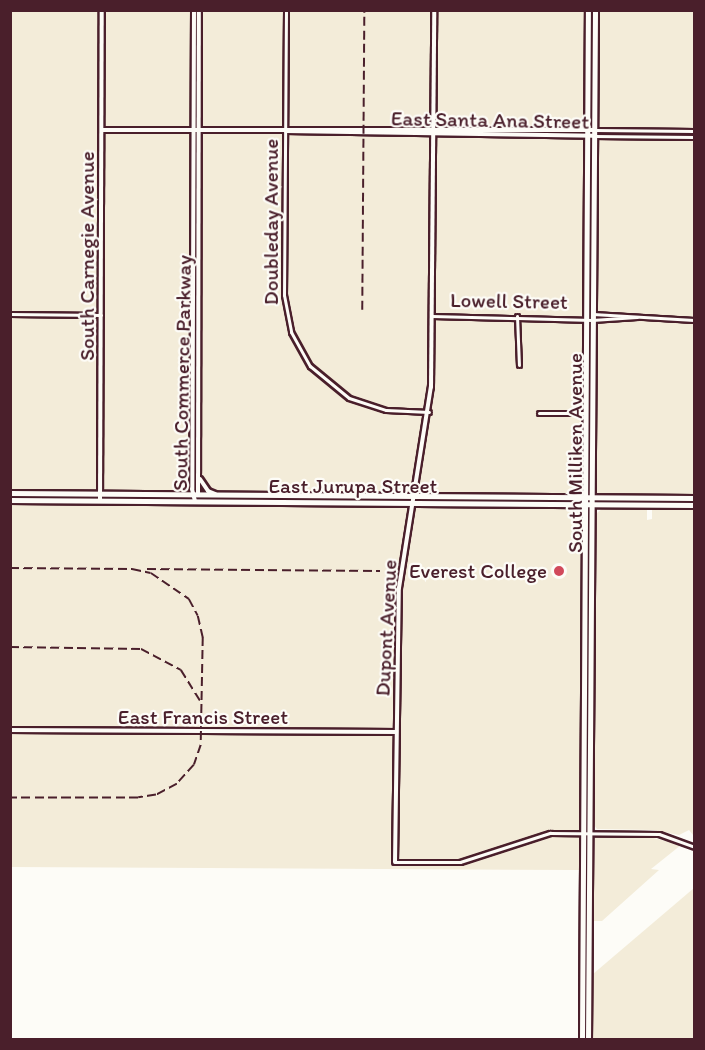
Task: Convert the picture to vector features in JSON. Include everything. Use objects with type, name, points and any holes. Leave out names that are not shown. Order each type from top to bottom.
[{"type":"main road","name":"South Milliken Avenue","points":[[588,10],[590,130],[594,136],[588,1037]]},
{"type":"main road","name":"South Milliken Avenue","points":[[582,1037],[587,136],[590,130],[595,10]]},
{"type":"main road","name":"East Jurupa Street","points":[[10,493],[694,498]]},
{"type":"main road","points":[[18,501],[23,496],[52,493]]},
{"type":"main road","name":"East Jurupa Street","points":[[10,500],[413,502],[584,506],[694,505]]},
{"type":"main road","points":[[582,1037],[588,1037]]},
{"type":"street","name":"South Carnegie Avenue","points":[[100,501],[102,10]]},
{"type":"street","name":"South Commerce Parkway","points":[[194,10],[198,130],[198,473],[195,495]]},
{"type":"street","name":"South Commerce Parkway","points":[[195,501],[199,10]]},
{"type":"street","name":"Doubleday Avenue","points":[[286,10],[284,295],[296,345],[318,376],[349,398],[386,410],[429,412]]},
{"type":"street","name":"Dupont Avenue","points":[[394,862],[399,588],[429,412],[432,316],[434,10]]},
{"type":"street","name":"East Santa Ana Street","points":[[285,131],[434,129],[694,131]]},
{"type":"street","name":"East Santa Ana Street","points":[[103,130],[694,137]]},
{"type":"street","points":[[10,315],[101,315]]},
{"type":"street","name":"Lowell Street","points":[[687,318],[694,315]]},
{"type":"street","name":"Lowell Street","points":[[432,316],[637,317],[694,320]]},
{"type":"street","points":[[517,316],[519,365]]},
{"type":"street","points":[[539,413],[585,413]]},
{"type":"street","points":[[198,473],[203,486],[220,495]]},
{"type":"street","name":"East Francis Street","points":[[10,730],[396,732]]},
{"type":"street","points":[[394,862],[460,862],[534,835],[583,832],[659,834],[694,847]]},
{"type":"shaded area","points":[[11,11],[694,11],[694,495],[581,495],[579,870],[11,867]]},
{"type":"shaded area","points":[[603,508],[647,509],[647,520],[652,519],[652,509],[694,509],[693,835],[689,830],[679,835],[653,830],[597,829],[594,825],[597,513]]},
{"type":"shaded area","points":[[595,836],[646,836],[681,845],[651,869],[659,870],[602,921],[593,921]]},
{"type":"shaded area","points":[[694,888],[694,1039],[592,1039],[593,974]]},
{"type":"railway","points":[[362,310],[364,10]]},
{"type":"railway","points":[[10,568],[132,569],[151,573],[189,599],[198,616],[203,637],[201,745],[194,765],[177,784],[156,795],[138,798],[10,798]]},
{"type":"railway","points":[[147,569],[380,571]]},
{"type":"railway","points":[[10,647],[141,649],[181,670],[200,701]]},
{"type":"place","name":"Everest College","points":[[559,571]]}]
